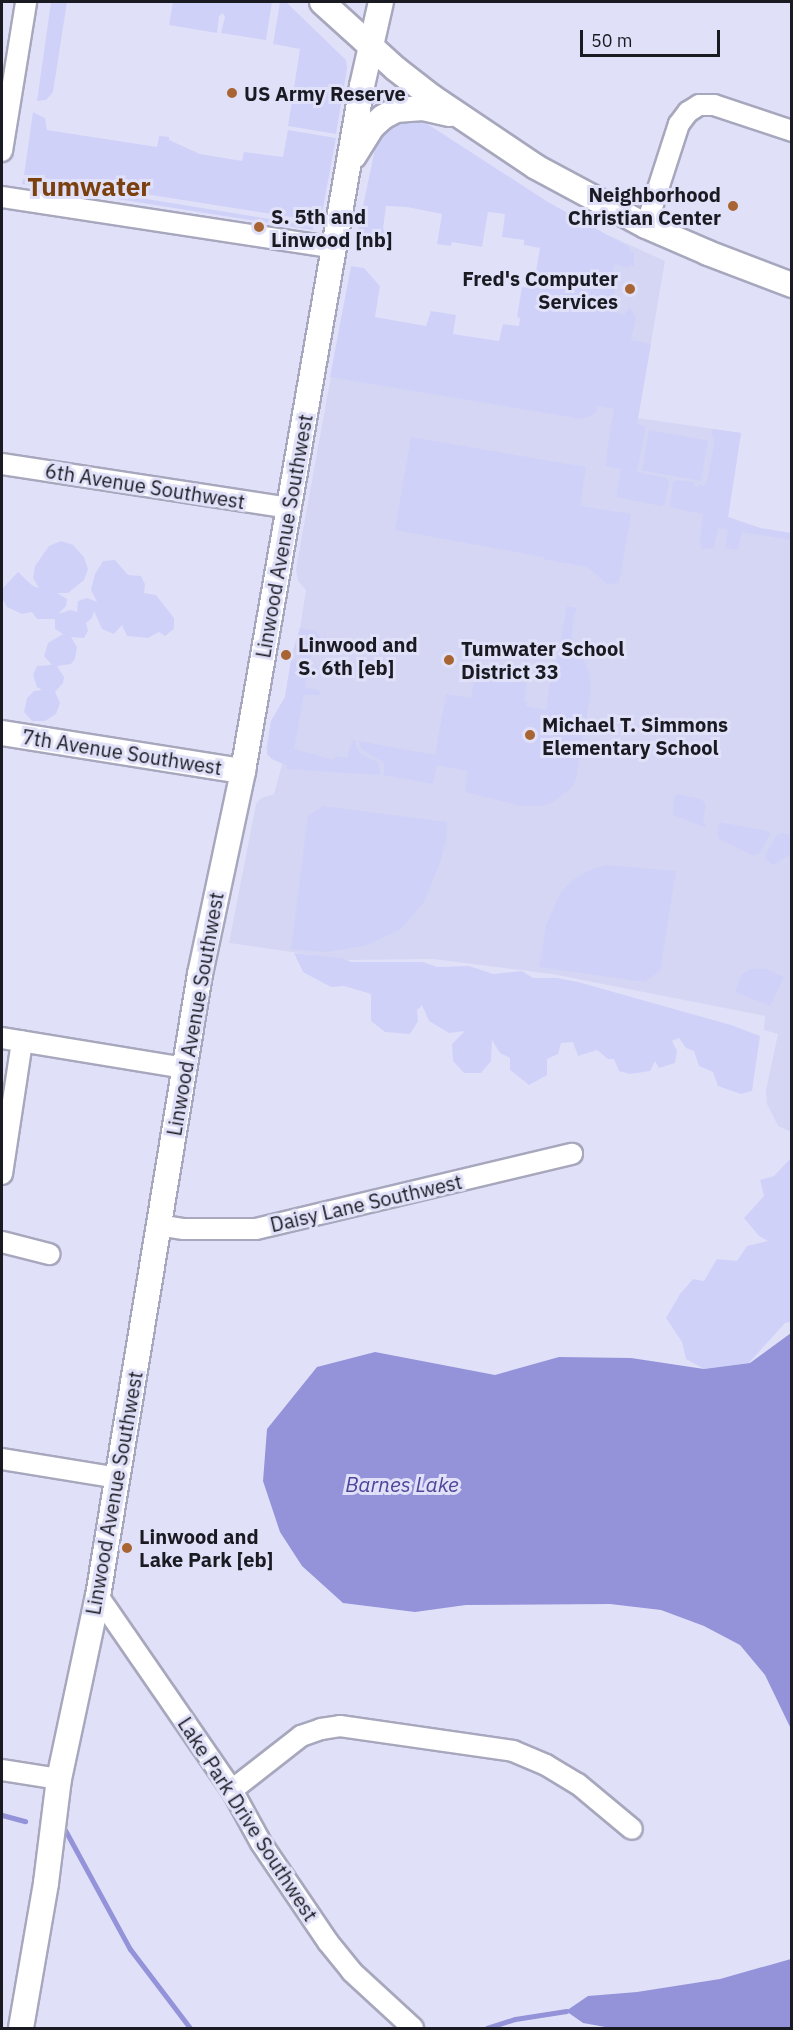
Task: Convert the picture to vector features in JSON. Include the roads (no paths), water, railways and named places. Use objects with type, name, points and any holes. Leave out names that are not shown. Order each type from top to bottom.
[{"type":"street","points":[[2,151],[26,2]]},
{"type":"street","points":[[322,2],[370,46],[456,115],[536,168],[646,226],[708,254],[792,285]]},
{"type":"street","name":"Linwood Avenue Southwest","points":[[21,2028],[46,1883],[59,1779],[98,1596],[200,974],[243,771],[370,46],[381,2]]},
{"type":"street","points":[[646,226],[679,124],[688,112],[699,105],[714,105],[792,131]]},
{"type":"street","points":[[351,161],[373,126],[396,110],[423,108],[456,115]]},
{"type":"street","points":[[2,197],[334,248]]},
{"type":"street","name":"6th Avenue Southwest","points":[[2,464],[289,508]]},
{"type":"street","name":"7th Avenue Southwest","points":[[2,733],[243,771]]},
{"type":"street","points":[[2,1038],[185,1068]]},
{"type":"street","points":[[2,1174],[22,1041]]},
{"type":"street","name":"Daisy Lane Southwest","points":[[158,1225],[184,1229],[256,1229],[572,1154]]},
{"type":"street","points":[[2,1242],[49,1254]]},
{"type":"street","points":[[2,1459],[118,1479]]},
{"type":"street","name":"Lake Park Drive Southwest","points":[[98,1596],[232,1790],[261,1843],[328,1942],[369,1988],[413,2028]]},
{"type":"street","points":[[232,1790],[301,1736],[340,1726],[513,1751],[546,1765],[578,1784],[632,1829]]},
{"type":"street","points":[[2,1770],[59,1779]]},
{"type":"water","name":"Barnes Lake","points":[[791,1333],[791,1729],[765,1675],[740,1645],[704,1626],[661,1610],[610,1604],[466,1605],[415,1612],[343,1603],[302,1566],[280,1532],[263,1481],[267,1429],[317,1367],[375,1352],[495,1375],[559,1357],[631,1358],[704,1369],[750,1363]]},
{"type":"water","points":[[791,1959],[791,2028],[611,2028],[583,2023],[566,2011],[588,1996],[637,1992],[720,1979]]},
{"type":"waterway","points":[[2,1815],[25,1821]]},
{"type":"waterway","points":[[65,1830],[130,1949],[190,2028]]},
{"type":"waterway","points":[[487,2028],[515,2019],[566,2011]]},
{"type":"place","name":"US Army Reserve","points":[[232,93]]},
{"type":"place","name":"Neighborhood Christian Center","points":[[733,206]]},
{"type":"place","name":"S. 5th and Linwood [nb]","points":[[259,227]]},
{"type":"place","name":"Fred's Computer Services","points":[[630,289]]},
{"type":"place","name":"Linwood and S. 6th [eb]","points":[[286,655]]},
{"type":"place","name":"Tumwater School District 33","points":[[449,660]]},
{"type":"place","name":"Michael T. Simmons Elementary School","points":[[530,735]]},
{"type":"place","name":"Linwood and Lake Park [eb]","points":[[127,1548]]},
{"type":"district","name":"Tumwater","points":[[89,187]]}]
